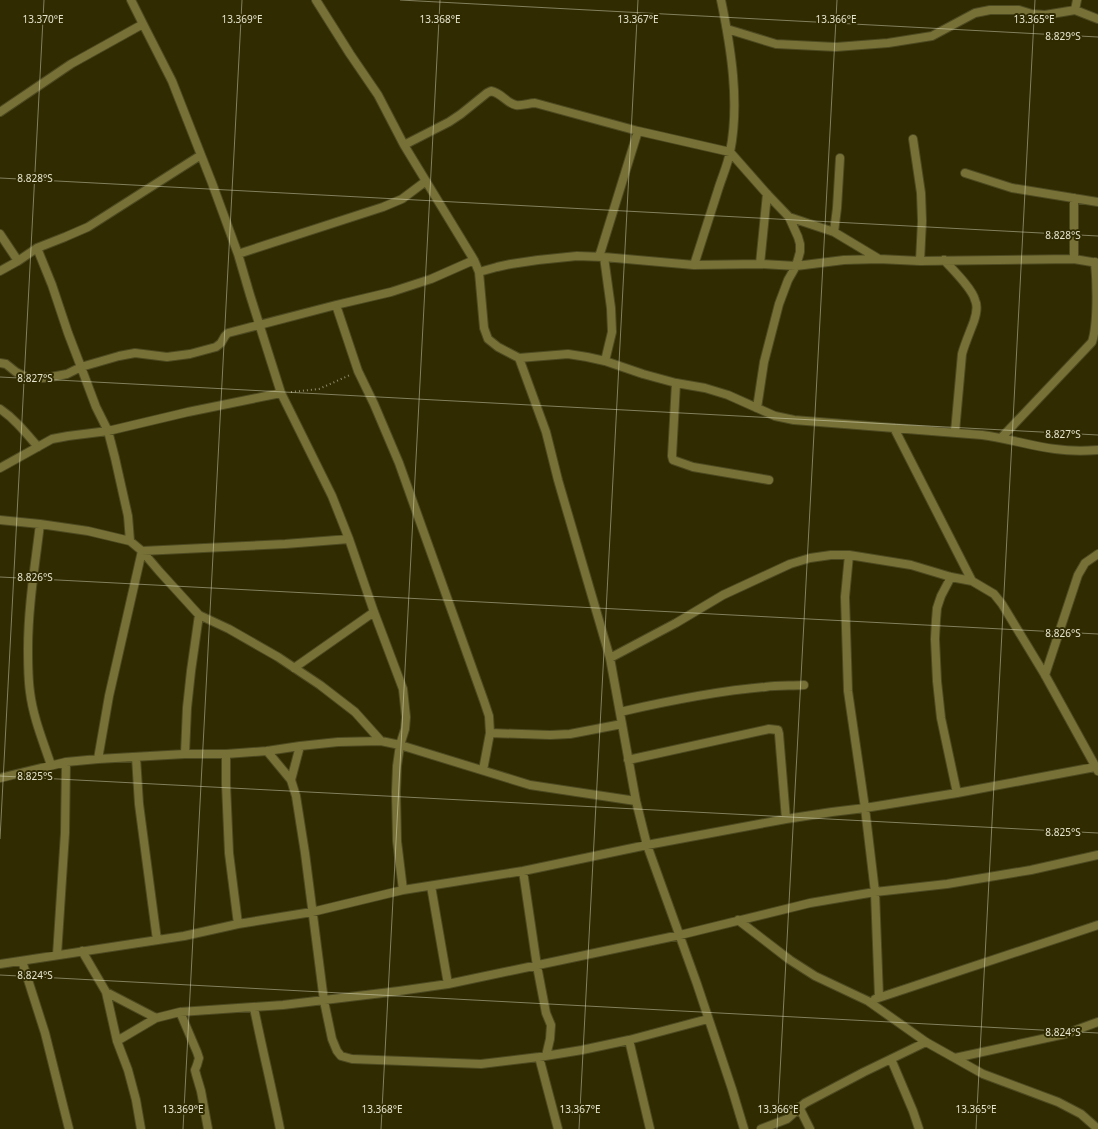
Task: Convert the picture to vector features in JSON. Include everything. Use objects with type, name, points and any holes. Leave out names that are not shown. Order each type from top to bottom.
[{"type":"street","points":[[131,0],[172,81],[238,254],[281,393],[332,496],[403,689],[406,717],[397,766],[396,811],[397,841],[403,890]]},
{"type":"street","points":[[316,0],[378,95],[404,145],[474,260],[480,272],[484,328],[488,338],[498,347],[519,358],[568,354],[605,361],[643,374],[676,383],[705,388],[728,395],[764,412],[794,420],[955,432],[1002,437],[1030,445],[1056,449],[1079,451],[1098,450]]},
{"type":"street","points":[[694,265],[730,152],[733,128],[734,90],[731,55],[721,0]]},
{"type":"street","points":[[1075,10],[1077,0]]},
{"type":"street","points":[[727,29],[776,44],[836,47],[888,43],[932,36],[975,13],[990,10],[1019,10],[1045,16],[1075,10],[1098,20]]},
{"type":"street","points":[[0,112],[71,64],[143,24]]},
{"type":"street","points":[[404,145],[461,114],[491,91],[497,92],[515,105],[535,103],[638,131],[730,152],[789,217],[800,244],[800,252],[796,266],[788,280],[779,304],[764,362],[757,408]]},
{"type":"street","points":[[605,361],[612,332],[611,308],[602,257],[638,131]]},
{"type":"street","points":[[914,139],[921,194],[922,221],[920,261]]},
{"type":"street","points":[[0,271],[37,248],[88,227],[201,155]]},
{"type":"street","points":[[834,232],[840,158]]},
{"type":"street","points":[[965,173],[1012,188],[1098,202]]},
{"type":"street","points":[[238,254],[383,207],[402,198],[426,181]]},
{"type":"street","points":[[760,264],[767,194]]},
{"type":"street","points":[[1074,198],[1074,259]]},
{"type":"street","points":[[789,217],[834,232],[879,259]]},
{"type":"street","points":[[0,234],[18,261]]},
{"type":"street","points":[[37,248],[96,407],[108,431],[128,516],[130,541]]},
{"type":"street","points":[[480,272],[497,267],[538,260],[577,256],[694,265],[760,264],[796,266],[844,260],[879,259],[920,261],[1074,259],[1097,262],[1098,302],[1096,335],[1092,342],[1002,437]]},
{"type":"street","points":[[0,363],[6,364],[21,375],[33,379],[41,379],[60,376],[81,367],[135,353],[167,357],[190,354],[216,347],[228,334],[391,292],[431,279],[474,260]]},
{"type":"street","points":[[944,260],[971,292],[975,298],[976,306],[974,321],[962,354],[955,432]]},
{"type":"street","points":[[782,266],[788,280]]},
{"type":"street","points":[[336,305],[358,371],[399,463],[484,700],[490,733],[483,770]]},
{"type":"street","points":[[519,358],[546,432],[558,480],[610,658],[636,802],[647,845],[672,918],[680,935],[744,1129]]},
{"type":"street","points":[[676,383],[673,460],[693,467],[769,480]]},
{"type":"street","points":[[0,468],[52,439],[108,431],[188,412],[281,393]]},
{"type":"street","points":[[0,409],[14,420],[38,447]]},
{"type":"street","points":[[894,428],[972,581]]},
{"type":"street","points":[[0,520],[88,531],[130,541],[142,551],[199,615],[228,629],[278,657],[320,685],[355,712],[381,741]]},
{"type":"street","points":[[40,524],[28,622],[28,671],[34,714],[51,765]]},
{"type":"street","points":[[142,551],[285,544],[349,539]]},
{"type":"street","points":[[98,759],[109,696],[142,551]]},
{"type":"street","points":[[1044,675],[1078,575],[1086,564],[1098,554]]},
{"type":"street","points":[[0,964],[184,936],[238,924],[312,912],[403,890],[523,872],[647,845],[786,819],[865,808],[1097,769],[1044,675],[1002,604],[994,594],[972,581],[911,566],[848,555],[831,555],[810,558],[790,564],[723,595],[610,658]]},
{"type":"street","points":[[848,555],[845,597],[848,691],[865,808],[875,892],[879,997]]},
{"type":"street","points":[[951,577],[941,596],[936,620],[935,639],[941,718],[957,793]]},
{"type":"street","points":[[294,668],[374,612]]},
{"type":"street","points":[[185,754],[187,708],[199,615]]},
{"type":"street","points":[[620,712],[727,691],[767,686],[804,685]]},
{"type":"street","points":[[490,733],[550,735],[570,734],[622,724]]},
{"type":"street","points":[[628,760],[769,728],[778,730],[780,734],[786,819]]},
{"type":"street","points":[[0,778],[66,762],[185,754],[226,754],[267,751],[338,742],[381,741],[400,745],[530,785],[636,802]]},
{"type":"street","points":[[291,780],[300,746]]},
{"type":"street","points":[[267,751],[291,780],[299,809],[324,1001],[332,1039],[341,1056],[347,1058],[481,1064],[582,1050],[630,1040],[708,1019]]},
{"type":"street","points":[[226,754],[226,790],[230,854],[238,924]]},
{"type":"street","points":[[136,757],[139,804],[157,940]]},
{"type":"street","points":[[58,955],[65,832],[66,762]]},
{"type":"street","points":[[117,1041],[156,1018],[180,1012],[254,1008],[324,1001],[448,984],[680,935],[810,903],[875,892],[947,884],[1031,870],[1098,855]]},
{"type":"street","points":[[523,872],[537,966],[546,1013],[551,1025],[550,1039],[542,1056],[558,1129]]},
{"type":"street","points":[[431,886],[448,984]]},
{"type":"street","points":[[738,920],[790,960],[815,976],[868,1001],[926,1042],[983,1074],[1058,1102],[1081,1114],[1098,1129]]},
{"type":"street","points":[[868,1001],[1098,925]]},
{"type":"street","points":[[82,951],[106,992],[117,1041],[128,1070],[136,1100],[140,1129]]},
{"type":"street","points":[[22,961],[44,1033],[69,1129]]},
{"type":"street","points":[[106,992],[156,1018]]},
{"type":"street","points":[[254,1008],[280,1129]]},
{"type":"street","points":[[180,1012],[198,1052],[199,1058],[195,1070],[201,1091],[208,1129]]},
{"type":"street","points":[[955,1058],[1065,1034],[1098,1022]]},
{"type":"street","points":[[630,1040],[650,1129]]},
{"type":"street","points":[[761,1129],[787,1119],[805,1103],[926,1042]]},
{"type":"street","points":[[891,1059],[919,1129]]},
{"type":"street","points":[[799,1107],[810,1129]]},
{"type":"path","points":[[281,393],[319,389],[358,371]]}]
